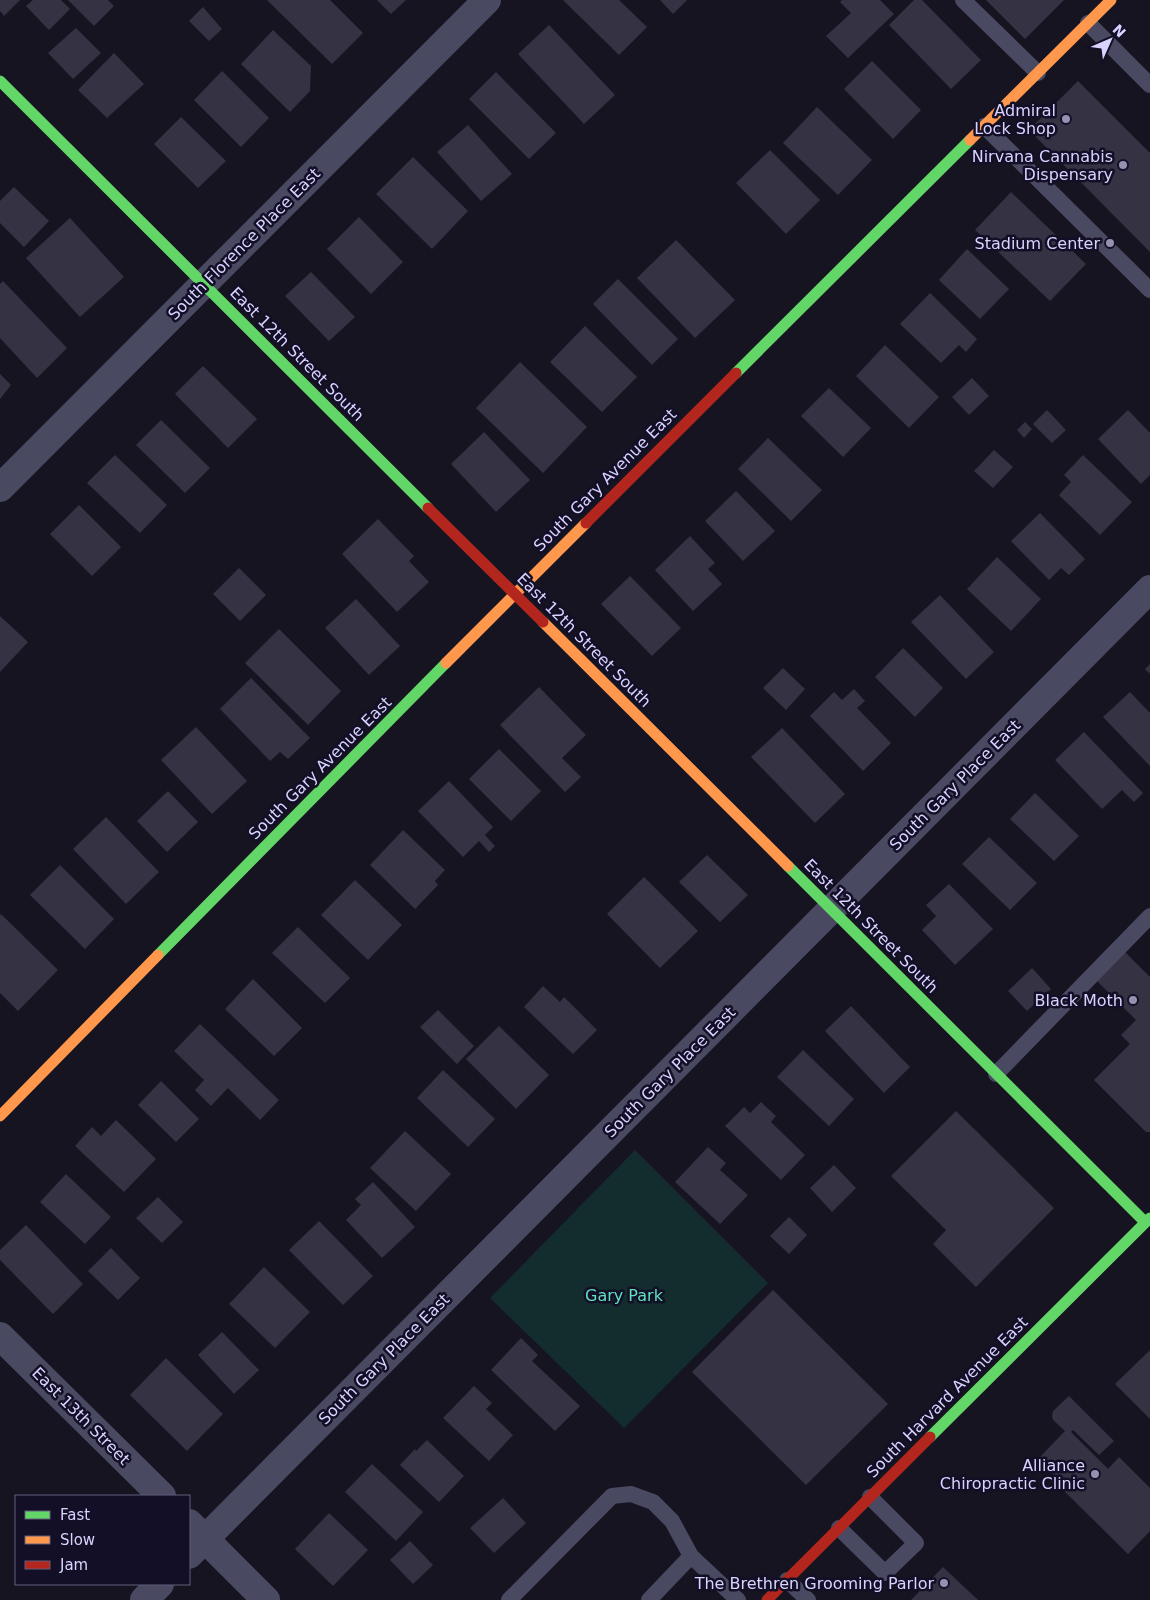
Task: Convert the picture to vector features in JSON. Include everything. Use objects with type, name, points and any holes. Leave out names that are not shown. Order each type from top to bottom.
[{"type":"street","name":"South Florence Place East","points":[[0,488],[487,0]]},
{"type":"street","name":"South Gary Avenue East","points":[[0,1116],[514,594],[1111,0]]},
{"type":"street","name":"East 12th Street South","points":[[0,81],[996,1074],[1148,1222]]},
{"type":"street","name":"South Gary Place East","points":[[194,1539],[832,910],[1150,589]]},
{"type":"street","name":"South Harvard Avenue East","points":[[780,1592],[839,1528],[1148,1222]]},
{"type":"street","name":"East 13th Street","points":[[0,1336],[161,1495]]},
{"type":"street","points":[[194,1539],[266,1600]]},
{"type":"street","points":[[144,1600],[159,1585]]},
{"type":"lane","points":[[963,0],[1038,73]]},
{"type":"lane","points":[[1088,23],[1150,85]]},
{"type":"lane","points":[[984,126],[1150,290]]},
{"type":"lane","points":[[996,1074],[1149,920]]},
{"type":"lane","points":[[509,1600],[612,1496],[631,1494],[653,1502],[672,1521],[691,1556],[738,1600]]},
{"type":"lane","points":[[839,1528],[885,1573],[916,1542],[870,1497]]},
{"type":"lane","points":[[649,1600],[691,1556]]},
{"type":"lane","points":[[780,1592],[808,1600]]},
{"type":"green space","name":"Gary Park","points":[[635,1150],[768,1283],[624,1428],[490,1298]]},
{"type":"building","points":[[0,0],[20,0],[4,16],[0,11]]},
{"type":"building","points":[[33,0],[61,0],[70,9],[49,30],[26,6]]},
{"type":"building","points":[[68,0],[108,0],[114,6],[94,26]]},
{"type":"building","points":[[267,0],[330,0],[363,33],[332,64]]},
{"type":"building","points":[[377,0],[406,0],[391,14]]},
{"type":"building","points":[[563,0],[619,0],[647,27],[619,55]]},
{"type":"building","points":[[660,0],[687,0],[673,14]]},
{"type":"building","points":[[842,0],[880,0],[894,14],[848,58],[826,36],[851,13],[840,2]]},
{"type":"building","points":[[914,0],[922,0],[981,60],[951,89],[889,25]]},
{"type":"building","points":[[986,0],[1064,0],[1025,39]]},
{"type":"building","points":[[203,7],[222,29],[209,41],[189,21]]},
{"type":"building","points":[[549,25],[615,95],[584,124],[518,54]]},
{"type":"building","points":[[76,28],[101,53],[73,79],[48,53]]},
{"type":"building","points":[[273,30],[311,66],[310,91],[290,112],[241,64]]},
{"type":"building","points":[[114,53],[144,84],[107,118],[78,90]]},
{"type":"building","points":[[872,61],[921,110],[893,139],[844,89]]},
{"type":"building","points":[[222,71],[269,118],[241,147],[194,100]]},
{"type":"building","points":[[496,72],[556,133],[529,159],[469,99]]},
{"type":"building","points":[[1078,81],[1150,153],[1150,252],[1029,130]]},
{"type":"building","points":[[817,107],[872,160],[838,195],[783,143]]},
{"type":"building","points":[[181,117],[226,161],[198,188],[154,144]]},
{"type":"building","points":[[468,125],[512,174],[481,201],[437,152]]},
{"type":"building","points":[[770,150],[820,200],[786,234],[736,183]]},
{"type":"building","points":[[413,157],[468,211],[432,249],[376,194]]},
{"type":"building","points":[[14,187],[49,221],[24,247],[0,223],[0,201]]},
{"type":"building","points":[[1011,192],[1086,264],[1050,301],[975,230]]},
{"type":"building","points":[[359,217],[403,262],[371,294],[327,249]]},
{"type":"building","points":[[70,218],[124,277],[80,317],[26,258]]},
{"type":"building","points":[[676,240],[735,300],[695,338],[637,278]]},
{"type":"building","points":[[967,249],[1009,289],[980,319],[939,280]]},
{"type":"building","points":[[311,272],[355,317],[329,341],[285,296]]},
{"type":"building","points":[[618,279],[678,339],[652,365],[593,304]]},
{"type":"building","points":[[3,281],[67,348],[37,378],[0,338],[0,284]]},
{"type":"building","points":[[930,293],[977,339],[966,352],[959,345],[941,363],[900,324]]},
{"type":"building","points":[[585,326],[637,377],[602,412],[550,362]]},
{"type":"building","points":[[885,345],[939,397],[909,428],[856,376]]},
{"type":"building","points":[[520,362],[587,427],[543,473],[476,408]]},
{"type":"building","points":[[203,366],[257,419],[228,448],[175,394]]},
{"type":"building","points":[[0,374],[11,385],[0,399]]},
{"type":"building","points":[[972,378],[989,396],[969,415],[952,397]]},
{"type":"building","points":[[829,388],[871,428],[843,457],[801,416]]},
{"type":"building","points":[[1047,410],[1066,430],[1052,443],[1033,424]]},
{"type":"building","points":[[1128,410],[1150,433],[1150,475],[1141,484],[1098,439]]},
{"type":"building","points":[[161,420],[210,468],[185,493],[136,445]]},
{"type":"building","points":[[1025,422],[1032,429],[1024,438],[1017,430]]},
{"type":"building","points":[[484,432],[530,480],[496,512],[451,464]]},
{"type":"building","points":[[768,438],[822,490],[791,521],[738,469]]},
{"type":"building","points":[[994,450],[1013,467],[993,488],[974,471]]},
{"type":"building","points":[[115,455],[167,505],[140,533],[87,483]]},
{"type":"building","points":[[1083,455],[1132,502],[1100,535],[1059,495],[1071,482],[1064,475]]},
{"type":"building","points":[[736,491],[775,531],[743,561],[705,521]]},
{"type":"building","points":[[79,505],[121,547],[92,576],[50,534]]},
{"type":"building","points":[[1040,513],[1085,559],[1069,575],[1061,568],[1049,580],[1011,541]]},
{"type":"building","points":[[378,519],[414,556],[409,561],[429,582],[397,612],[342,554]]},
{"type":"building","points":[[690,536],[715,563],[708,569],[722,584],[693,611],[655,570]]},
{"type":"building","points":[[997,557],[1041,599],[1011,631],[967,589]]},
{"type":"building","points":[[239,568],[266,595],[240,621],[213,594]]},
{"type":"building","points":[[630,576],[681,628],[652,656],[601,604]]},
{"type":"building","points":[[940,595],[994,652],[966,679],[911,622]]},
{"type":"building","points":[[356,599],[400,646],[369,675],[325,628]]},
{"type":"building","points":[[0,616],[28,642],[0,672]]},
{"type":"building","points":[[279,629],[341,691],[308,725],[245,663]]},
{"type":"building","points":[[903,648],[943,688],[915,717],[875,677]]},
{"type":"building","points":[[1150,664],[1150,674],[1145,669]]},
{"type":"building","points":[[783,668],[805,689],[786,710],[763,688]]},
{"type":"building","points":[[251,678],[310,738],[288,759],[280,752],[270,761],[220,709]]},
{"type":"building","points":[[539,687],[586,735],[562,758],[581,777],[565,792],[500,725]]},
{"type":"building","points":[[854,689],[865,701],[857,708],[891,743],[863,771],[810,716],[834,692],[842,700]]},
{"type":"building","points":[[1130,692],[1150,713],[1150,766],[1103,717]]},
{"type":"building","points":[[196,727],[247,781],[212,814],[161,760]]},
{"type":"building","points":[[782,728],[845,794],[815,823],[751,757]]},
{"type":"building","points":[[1084,732],[1143,793],[1134,802],[1122,790],[1102,809],[1055,760]]},
{"type":"building","points":[[499,749],[541,791],[511,821],[469,779]]},
{"type":"building","points":[[449,781],[493,827],[485,835],[495,846],[489,852],[479,841],[463,857],[418,811]]},
{"type":"building","points":[[168,791],[198,822],[167,852],[137,821]]},
{"type":"building","points":[[1035,793],[1079,836],[1054,861],[1010,819]]},
{"type":"building","points":[[106,817],[159,872],[126,904],[73,849]]},
{"type":"building","points":[[403,830],[445,870],[435,881],[438,885],[415,909],[370,865]]},
{"type":"building","points":[[989,837],[1037,883],[1010,910],[962,864]]},
{"type":"building","points":[[707,855],[748,895],[720,922],[679,882]]},
{"type":"building","points":[[60,865],[114,919],[85,949],[30,895]]},
{"type":"building","points":[[644,877],[698,931],[660,968],[607,914]]},
{"type":"building","points":[[355,880],[402,925],[368,960],[321,915]]},
{"type":"building","points":[[949,884],[993,929],[955,965],[922,930],[936,916],[926,905]]},
{"type":"building","points":[[1,914],[58,970],[18,1011],[0,993]]},
{"type":"building","points":[[298,927],[350,978],[325,1003],[272,953]]},
{"type":"building","points":[[1125,952],[1150,977],[1150,1132],[1146,1132],[1094,1080],[1130,1044],[1121,1035],[1136,1020],[1097,981]]},
{"type":"building","points":[[1032,968],[1051,989],[1027,1011],[1008,991]]},
{"type":"building","points":[[253,979],[302,1028],[274,1056],[225,1009]]},
{"type":"building","points":[[543,986],[560,1002],[564,997],[597,1030],[573,1054],[524,1007]]},
{"type":"building","points":[[851,1006],[910,1067],[884,1093],[825,1031]]},
{"type":"building","points":[[438,1010],[474,1046],[457,1064],[420,1027]]},
{"type":"building","points":[[200,1024],[279,1100],[260,1120],[228,1088],[211,1106],[195,1090],[204,1080],[174,1051]]},
{"type":"building","points":[[499,1026],[549,1075],[516,1109],[466,1059]]},
{"type":"building","points":[[803,1050],[854,1099],[829,1126],[777,1077]]},
{"type":"building","points":[[443,1070],[495,1119],[468,1147],[417,1098]]},
{"type":"building","points":[[161,1081],[199,1119],[176,1142],[138,1105]]},
{"type":"building","points":[[761,1102],[776,1116],[771,1122],[805,1155],[781,1180],[725,1126],[744,1107],[750,1113]]},
{"type":"building","points":[[956,1111],[1054,1208],[976,1287],[933,1244],[946,1230],[891,1176]]},
{"type":"building","points":[[116,1120],[156,1159],[124,1192],[75,1146],[92,1127],[101,1136]]},
{"type":"building","points":[[405,1131],[451,1174],[416,1211],[370,1168]]},
{"type":"building","points":[[708,1147],[726,1163],[720,1170],[748,1195],[720,1224],[675,1182]]},
{"type":"building","points":[[834,1165],[856,1188],[832,1212],[810,1188]]},
{"type":"building","points":[[66,1174],[111,1217],[85,1244],[40,1202]]},
{"type":"building","points":[[373,1182],[415,1227],[382,1258],[346,1220],[361,1205],[355,1199]]},
{"type":"building","points":[[158,1197],[183,1222],[162,1243],[136,1218]]},
{"type":"building","points":[[789,1217],[807,1235],[789,1254],[770,1236]]},
{"type":"building","points":[[319,1221],[373,1276],[343,1305],[289,1250]]},
{"type":"building","points":[[26,1225],[83,1284],[53,1314],[0,1260],[0,1250]]},
{"type":"building","points":[[111,1248],[140,1278],[118,1300],[88,1271]]},
{"type":"building","points":[[264,1267],[310,1312],[275,1348],[229,1304]]},
{"type":"building","points":[[773,1290],[888,1404],[806,1485],[692,1372]]},
{"type":"building","points":[[222,1332],[259,1370],[234,1394],[198,1355]]},
{"type":"building","points":[[521,1338],[538,1355],[532,1361],[580,1406],[555,1431],[491,1370]]},
{"type":"building","points":[[1150,1350],[1150,1419],[1115,1384]]},
{"type":"building","points":[[166,1358],[223,1414],[187,1451],[130,1395]]},
{"type":"building","points":[[474,1386],[492,1403],[486,1409],[513,1435],[489,1461],[443,1418]]},
{"type":"building","name":"Alliance Chiropractic Clinic","points":[[1069,1396],[1114,1441],[1099,1455],[1073,1430],[1071,1432],[1108,1469],[1119,1457],[1150,1488],[1150,1531],[1128,1554],[1055,1482],[1058,1479],[1038,1459],[1065,1431],[1053,1420],[1052,1416],[1053,1411]]},
{"type":"building","points":[[427,1440],[464,1476],[439,1502],[400,1465],[415,1449],[416,1451]]},
{"type":"building","points":[[372,1464],[423,1512],[396,1541],[345,1492]]},
{"type":"building","points":[[503,1498],[526,1523],[494,1553],[470,1528]]},
{"type":"building","points":[[329,1513],[368,1550],[333,1586],[295,1549]]},
{"type":"building","points":[[410,1541],[433,1565],[413,1584],[390,1560]]},
{"type":"building","name":"The Brethren Grooming Parlor","points":[[943,1567],[978,1600],[911,1600]]},
{"type":"traffic: fast","points":[[0,81],[428,508]]},
{"type":"traffic: fast","points":[[736,373],[970,140]]},
{"type":"traffic: fast","points":[[158,955],[446,663]]},
{"type":"traffic: fast","points":[[788,866],[1145,1222]]},
{"type":"traffic: fast","points":[[930,1437],[1150,1218]]},
{"type":"traffic: slow","points":[[970,140],[1111,0]]},
{"type":"traffic: slow","points":[[446,663],[586,523]]},
{"type":"traffic: slow","points":[[543,622],[788,866]]},
{"type":"traffic: slow","points":[[0,1116],[158,955]]},
{"type":"traffic: jam","points":[[586,523],[736,373]]},
{"type":"traffic: jam","points":[[428,508],[543,622]]},
{"type":"traffic: jam","points":[[767,1600],[930,1437]]},
{"type":"place","name":"Admiral Lock Shop","points":[[1066,119]]},
{"type":"place","name":"Nirvana Cannabis Dispensary","points":[[1123,165]]},
{"type":"place","name":"Stadium Center","points":[[1110,243]]},
{"type":"place","name":"Black Moth","points":[[1133,1000]]},
{"type":"place","name":"Alliance Chiropractic Clinic","points":[[1095,1474]]},
{"type":"place","name":"The Brethren Grooming Parlor","points":[[944,1583]]}]
